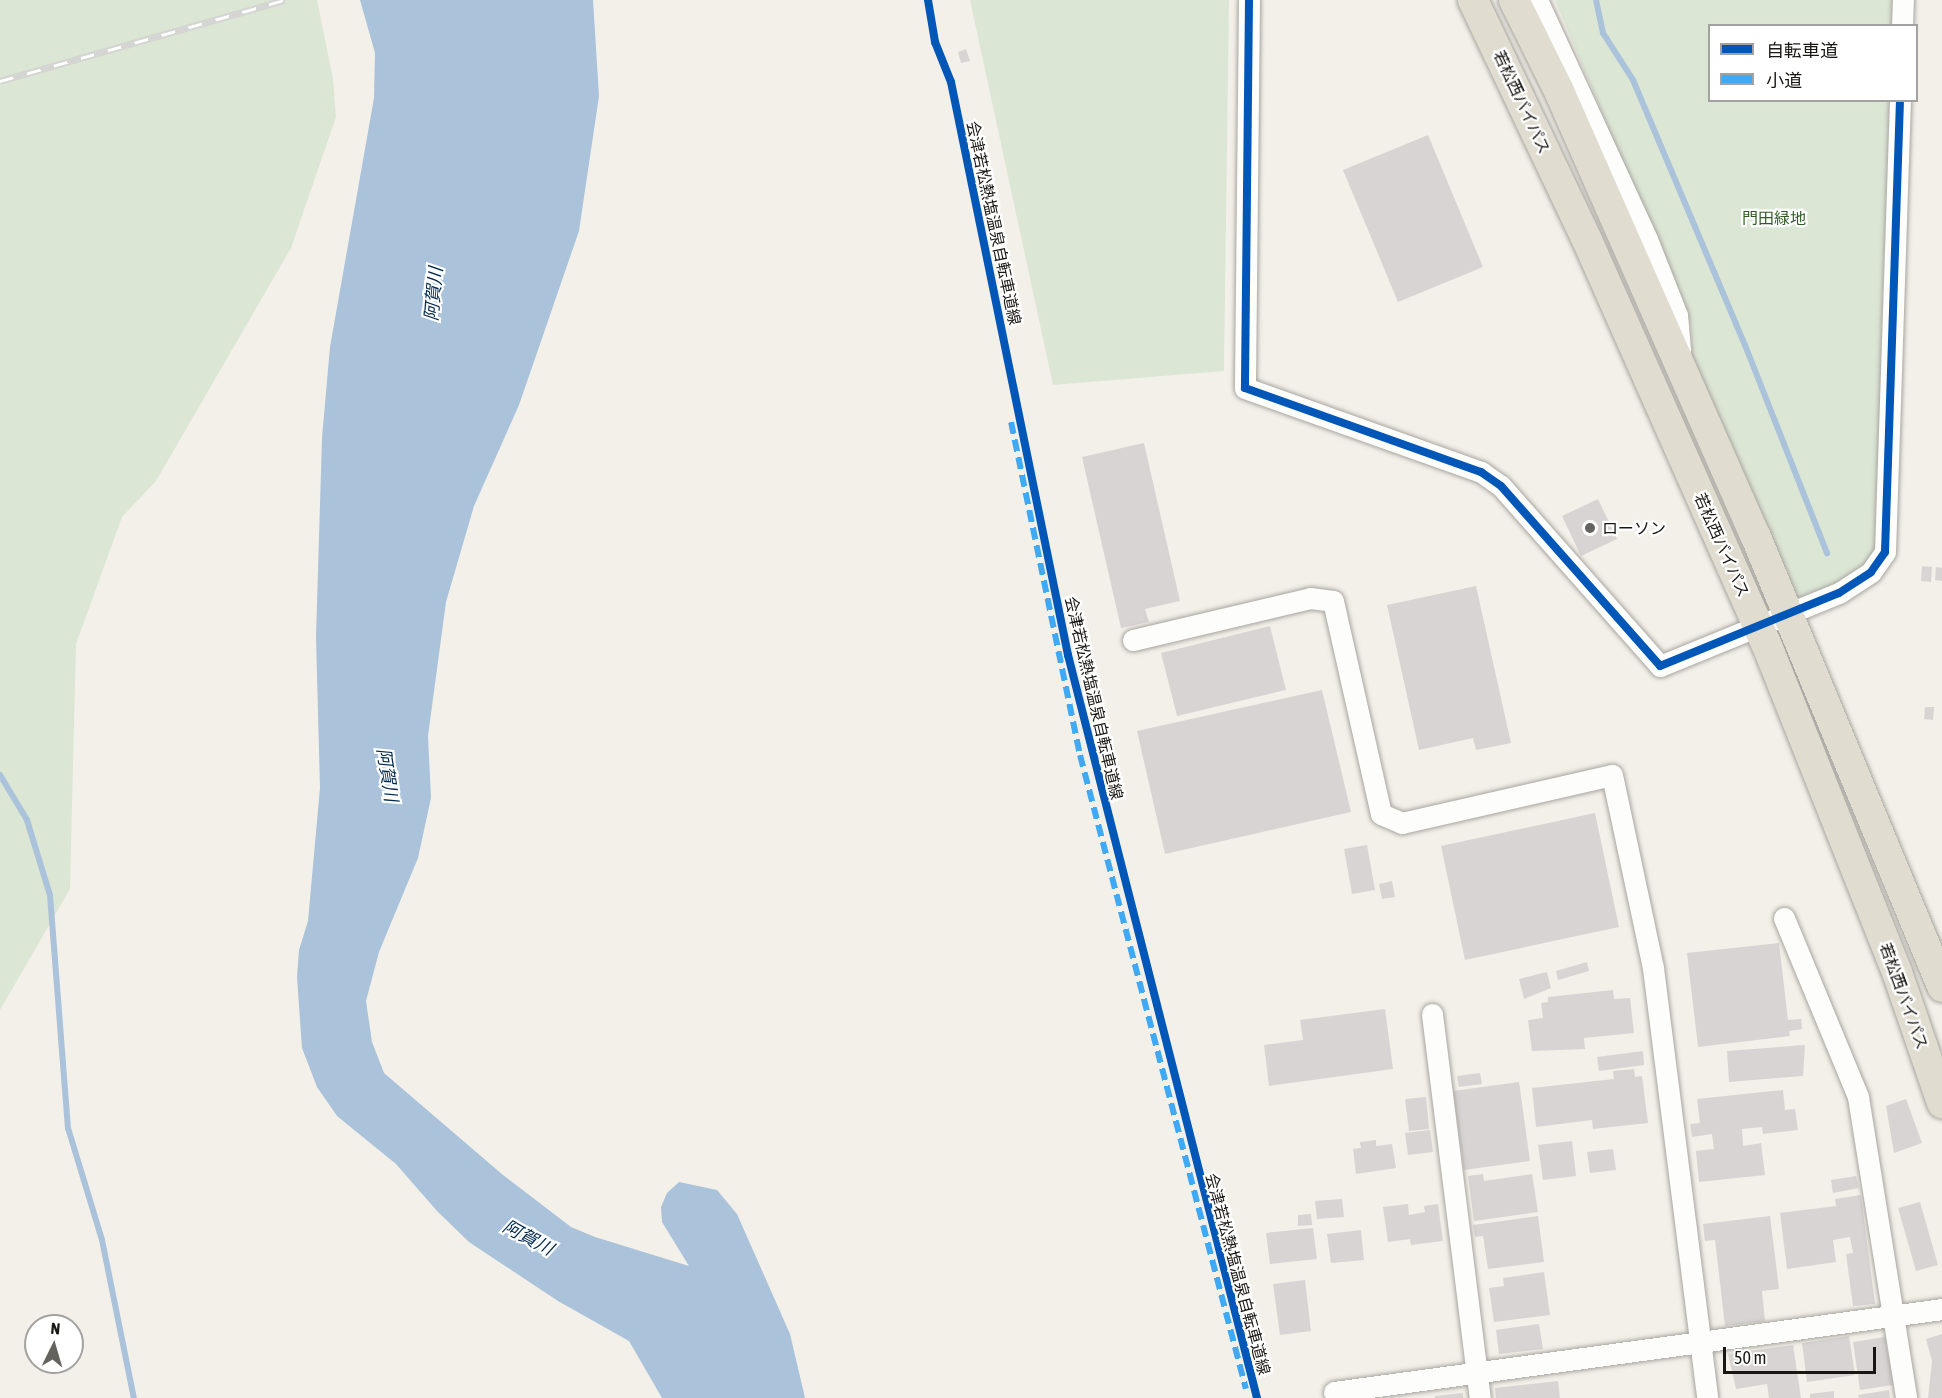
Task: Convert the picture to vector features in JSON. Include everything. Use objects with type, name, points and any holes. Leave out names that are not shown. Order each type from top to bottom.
[{"type":"highway","name":"若松西バイパス","points":[[1473,0],[1587,240],[1818,766],[1942,1103]]},
{"type":"highway","name":"若松西バイパス","points":[[1514,0],[1559,91],[1789,614],[1942,987]]},
{"type":"street","points":[[1249,0],[1245,388],[1481,472],[1502,486],[1660,666],[1789,614],[1862,579],[1885,552],[1900,102]]},
{"type":"street","points":[[1457,0],[1658,424],[1678,445]]},
{"type":"street","points":[[1537,0],[1677,315],[1682,369]]},
{"type":"street","points":[[1902,24],[1903,0]]},
{"type":"street","points":[[1133,640],[1310,598],[1333,601],[1381,814],[1402,823],[1612,775],[1653,968],[1707,1398]]},
{"type":"street","points":[[1784,918],[1858,1097],[1906,1398]]},
{"type":"street","points":[[1432,1014],[1480,1398]]},
{"type":"street","points":[[1334,1392],[1700,1340],[1942,1309]]},
{"type":"green space","points":[[0,0],[317,0],[333,79],[336,117],[291,248],[156,481],[122,517],[76,644],[70,889],[0,1010]]},
{"type":"green space","points":[[970,0],[1229,0],[1224,371],[1053,385]]},
{"type":"green space","name":"門田緑地","points":[[1555,0],[1897,0],[1897,24],[1708,24],[1708,102],[1894,102],[1883,540],[1863,571],[1792,605],[1693,375],[1691,325]]},
{"type":"water","name":"阿賀川","points":[[360,0],[593,0],[599,96],[579,231],[519,405],[474,506],[446,602],[428,736],[431,798],[418,858],[379,952],[366,1001],[372,1042],[384,1073],[503,1175],[571,1227],[595,1237],[689,1266],[662,1222],[661,1207],[667,1193],[679,1182],[717,1190],[737,1214],[790,1334],[805,1398],[662,1398],[629,1341],[558,1301],[469,1242],[437,1211],[396,1164],[337,1116],[317,1087],[302,1048],[297,977],[299,950],[308,921],[320,788],[316,637],[322,438],[330,347],[374,98],[375,53]]},
{"type":"building","points":[[966,49],[970,61],[961,63],[958,52]]},
{"type":"building","points":[[1428,135],[1483,267],[1398,302],[1343,170]]},
{"type":"building","points":[[1144,443],[1180,601],[1145,609],[1149,622],[1121,628],[1082,457]]},
{"type":"building","points":[[1598,499],[1617,539],[1581,556],[1562,516]]},
{"type":"building","points":[[1922,566],[1932,567],[1931,582],[1921,581]]},
{"type":"building","points":[[1936,567],[1942,568],[1942,581],[1935,580]]},
{"type":"building","points":[[1476,586],[1511,743],[1476,750],[1473,738],[1419,750],[1387,605]]},
{"type":"building","points":[[1270,626],[1286,690],[1177,716],[1161,653]]},
{"type":"building","points":[[1322,690],[1351,812],[1165,854],[1137,731]]},
{"type":"building","points":[[1925,707],[1934,707],[1933,720],[1924,719]]},
{"type":"building","points":[[1595,813],[1619,927],[1465,960],[1441,846]]},
{"type":"building","points":[[1367,845],[1375,890],[1352,894],[1344,849]]},
{"type":"building","points":[[1392,881],[1395,897],[1382,899],[1379,884]]},
{"type":"building","points":[[1779,943],[1788,1020],[1801,1019],[1802,1029],[1789,1031],[1790,1036],[1698,1047],[1687,953]]},
{"type":"building","points":[[1587,962],[1589,971],[1558,980],[1556,971]]},
{"type":"building","points":[[1547,972],[1551,988],[1524,999],[1519,979]]},
{"type":"building","points":[[1613,990],[1614,999],[1630,998],[1634,1033],[1584,1038],[1585,1049],[1532,1051],[1528,1020],[1543,1018],[1541,1003],[1548,1002],[1548,997]]},
{"type":"building","points":[[1385,1009],[1393,1069],[1269,1086],[1264,1045],[1303,1040],[1300,1020]]},
{"type":"building","points":[[1805,1045],[1803,1076],[1729,1082],[1727,1051]]},
{"type":"building","points":[[1643,1051],[1644,1065],[1599,1071],[1597,1057]]},
{"type":"building","points":[[1634,1069],[1635,1077],[1642,1076],[1648,1123],[1593,1129],[1592,1120],[1536,1127],[1532,1088],[1614,1079],[1613,1071]]},
{"type":"building","points":[[1480,1073],[1482,1084],[1459,1087],[1457,1076]]},
{"type":"building","points":[[1519,1082],[1530,1161],[1464,1170],[1453,1091]]},
{"type":"building","points":[[1783,1090],[1785,1110],[1795,1109],[1798,1130],[1763,1134],[1762,1127],[1742,1129],[1743,1146],[1761,1143],[1765,1175],[1699,1182],[1696,1151],[1714,1149],[1712,1134],[1692,1137],[1690,1124],[1700,1123],[1697,1099]]},
{"type":"building","points":[[1426,1097],[1429,1129],[1409,1131],[1405,1099]]},
{"type":"building","points":[[1906,1099],[1922,1143],[1894,1153],[1886,1106]]},
{"type":"building","points":[[1430,1130],[1433,1152],[1408,1155],[1405,1133]]},
{"type":"building","points":[[1376,1140],[1376,1146],[1392,1144],[1396,1168],[1356,1174],[1353,1149],[1361,1148],[1360,1142]]},
{"type":"building","points":[[1572,1141],[1576,1176],[1543,1180],[1538,1145]]},
{"type":"building","points":[[1613,1149],[1616,1170],[1590,1173],[1587,1152]]},
{"type":"building","points":[[1483,1174],[1484,1181],[1532,1174],[1538,1212],[1474,1221],[1468,1176]]},
{"type":"building","points":[[1856,1176],[1859,1188],[1833,1193],[1831,1180]]},
{"type":"building","points":[[1861,1195],[1875,1304],[1853,1306],[1846,1254],[1853,1253],[1850,1237],[1833,1240],[1836,1262],[1787,1269],[1780,1213],[1836,1206],[1835,1199]]},
{"type":"building","points":[[1342,1199],[1344,1217],[1317,1219],[1315,1201]]},
{"type":"building","points":[[1920,1202],[1938,1265],[1916,1271],[1898,1208]]},
{"type":"building","points":[[1408,1204],[1409,1215],[1425,1212],[1424,1206],[1438,1204],[1443,1241],[1411,1245],[1410,1239],[1388,1242],[1383,1207]]},
{"type":"building","points":[[1311,1214],[1312,1225],[1298,1226],[1298,1215]]},
{"type":"building","points":[[1538,1216],[1544,1262],[1488,1269],[1483,1236],[1475,1237],[1473,1225]]},
{"type":"building","points":[[1770,1216],[1779,1289],[1762,1291],[1765,1321],[1725,1326],[1715,1240],[1705,1241],[1703,1224]]},
{"type":"building","points":[[1313,1228],[1317,1259],[1270,1264],[1266,1233]]},
{"type":"building","points":[[1361,1230],[1364,1260],[1331,1263],[1327,1234]]},
{"type":"building","points":[[1544,1272],[1550,1315],[1494,1322],[1489,1288],[1504,1286],[1503,1278]]},
{"type":"building","points":[[1305,1280],[1311,1331],[1280,1335],[1273,1284]]},
{"type":"building","points":[[1539,1324],[1543,1349],[1499,1354],[1496,1330]]},
{"type":"building","points":[[1942,1334],[1942,1398],[1928,1398],[1932,1361],[1926,1339]]},
{"type":"building","points":[[1849,1336],[1855,1375],[1807,1382],[1802,1343]]},
{"type":"building","points":[[1885,1337],[1893,1385],[1860,1390],[1853,1342]]},
{"type":"building","points":[[1793,1345],[1801,1398],[1769,1398],[1767,1384],[1736,1389],[1728,1354]]},
{"type":"building","points":[[1558,1381],[1560,1398],[1496,1398],[1495,1388]]},
{"type":"building","points":[[1889,1390],[1890,1398],[1859,1398],[1858,1395]]},
{"type":"building","points":[[1834,1391],[1834,1398],[1810,1398],[1810,1394]]},
{"type":"building","points":[[1463,1393],[1463,1398],[1435,1398],[1435,1396]]},
{"type":"waterway","points":[[1596,0],[1603,33],[1633,80],[1745,345],[1827,553]]},
{"type":"waterway","points":[[0,775],[27,820],[50,895],[68,1128],[102,1240],[134,1398]]},
{"type":"railway","points":[[0,81],[285,0]]},
{"type":"marked path","points":[[1011,422],[1080,755],[1246,1389]]},
{"type":"cycle path","name":"会津若松熱塩温泉自転車道線","points":[[928,0],[935,42],[951,82],[1068,655],[1257,1398]]},
{"type":"cycle path","points":[[1249,0],[1245,388],[1481,472],[1501,486],[1660,666],[1839,593],[1871,572],[1885,552],[1900,102]]},
{"type":"place","name":"ローソン","points":[[1590,528]]}]
